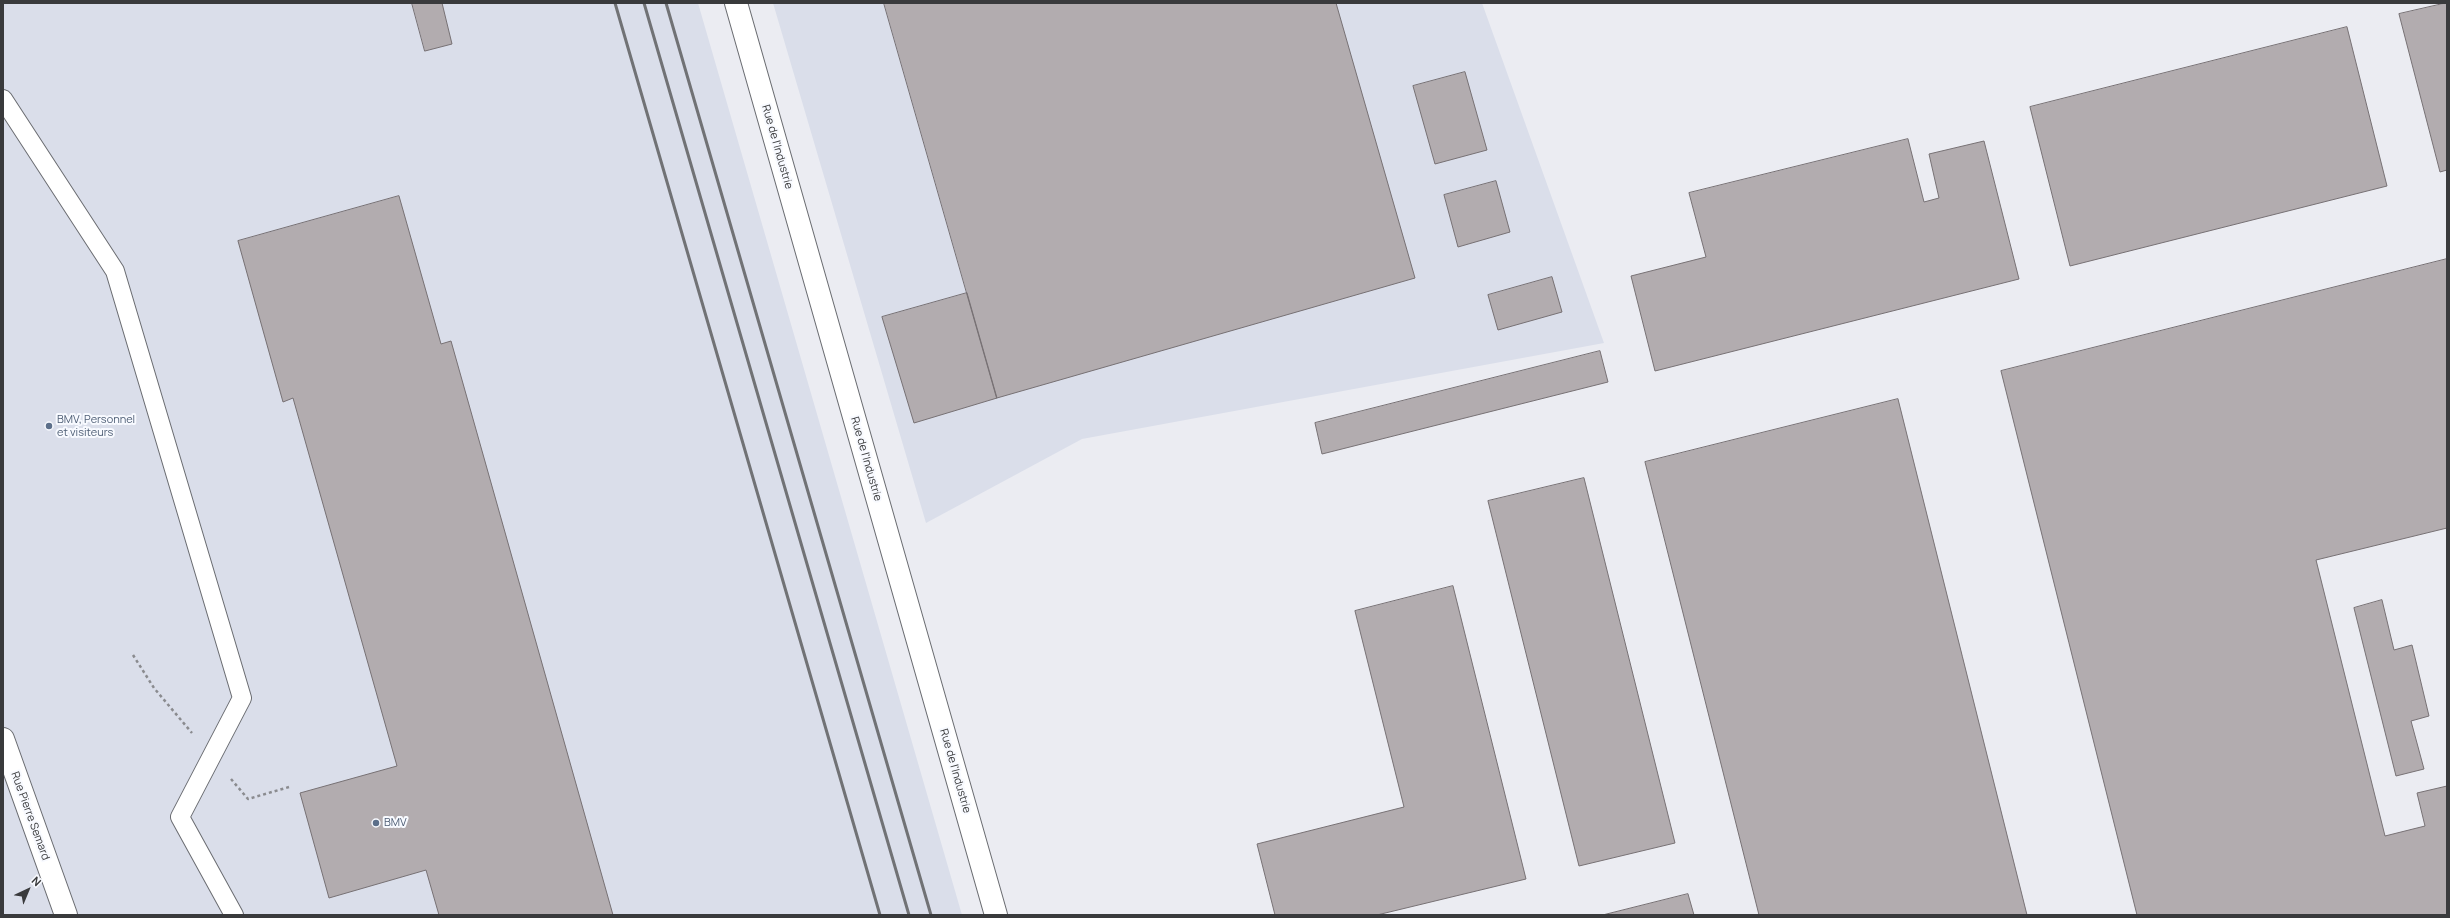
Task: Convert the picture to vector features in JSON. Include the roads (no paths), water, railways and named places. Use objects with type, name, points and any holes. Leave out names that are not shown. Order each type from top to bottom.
[{"type":"street","name":"Rue de l'Industrie","points":[[736,3],[996,915]]},
{"type":"street","name":"Rue Pierre Semard","points":[[3,739],[66,915]]},
{"type":"lane","points":[[3,99],[115,271],[242,698],[180,817],[234,915]]},
{"type":"railway","points":[[615,3],[880,915]]},
{"type":"railway","points":[[644,3],[909,915]]},
{"type":"railway","points":[[666,3],[931,915]]},
{"type":"place","name":"BMV, Personnel et visiteurs","points":[[49,426]]},
{"type":"place","name":"BMV","points":[[376,823]]}]
